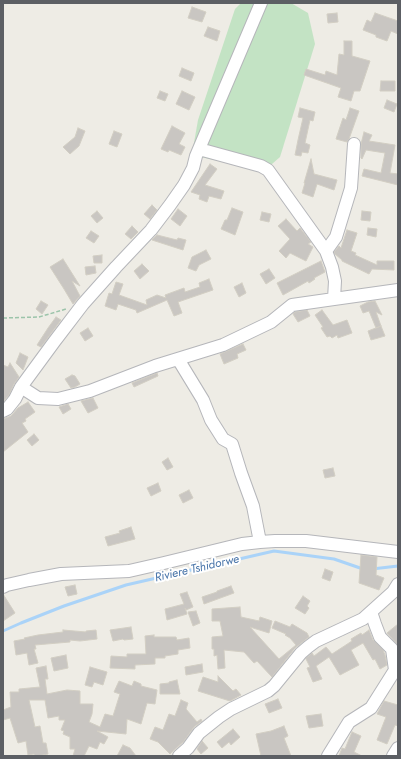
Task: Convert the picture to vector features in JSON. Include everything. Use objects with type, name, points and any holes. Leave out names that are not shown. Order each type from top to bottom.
[{"type":"street","points":[[3,411],[15,399],[54,342],[83,304],[151,230],[184,185],[193,168],[196,156],[261,3]]},
{"type":"street","points":[[326,250],[336,237],[351,188],[354,144]]},
{"type":"street","points":[[199,149],[261,166],[268,170],[326,250],[335,281],[334,299]]},
{"type":"street","points":[[22,387],[38,398],[58,399],[90,391],[155,366],[223,345],[271,322],[292,305],[398,290]]},
{"type":"street","points":[[178,359],[203,400],[211,420],[223,439],[232,444],[241,473],[254,506],[260,542]]},
{"type":"street","points":[[3,587],[61,574],[129,571],[164,564],[242,544],[260,542],[306,541],[398,552]]},
{"type":"street","points":[[179,756],[188,748],[199,733],[219,716],[268,691],[274,686],[301,653],[316,641],[363,619],[393,592],[398,584]]},
{"type":"street","points":[[328,756],[350,722],[371,708],[395,670],[392,649],[380,637],[374,624],[371,612]]},
{"type":"street","points":[[394,756],[398,748]]},
{"type":"path","points":[[3,318],[39,317],[83,304]]},
{"type":"green space","points":[[241,3],[291,3],[308,13],[315,44],[280,157],[264,171],[192,154],[198,120],[235,9]]},
{"type":"building","points":[[192,7],[206,12],[202,22],[188,18]]},
{"type":"building","points":[[337,13],[338,22],[328,23],[327,14]]},
{"type":"building","points":[[375,13],[398,21],[398,34],[391,31],[387,41],[363,30],[367,20],[371,22]]},
{"type":"building","points":[[208,27],[220,31],[217,41],[204,36]]},
{"type":"building","points":[[344,41],[352,41],[352,56],[370,61],[360,91],[354,91],[351,101],[338,97],[341,88],[304,75],[306,69],[325,75],[326,71],[337,75],[339,54],[344,55]]},
{"type":"building","points":[[182,68],[194,73],[191,81],[179,76]]},
{"type":"building","points":[[381,81],[395,81],[395,91],[380,91]]},
{"type":"building","points":[[160,91],[168,94],[165,101],[157,98]]},
{"type":"building","points":[[182,91],[195,97],[189,110],[176,104]]},
{"type":"building","points":[[387,100],[397,104],[394,112],[384,108]]},
{"type":"building","points":[[300,108],[315,112],[313,121],[310,120],[305,143],[310,145],[308,153],[302,152],[301,156],[295,155],[303,118],[298,117]]},
{"type":"building","points":[[350,108],[359,111],[347,142],[336,139],[343,118],[346,120]]},
{"type":"building","points":[[172,126],[185,133],[179,144],[185,147],[181,155],[169,150],[168,152],[161,149]]},
{"type":"building","points":[[78,128],[85,131],[79,146],[70,154],[63,147],[75,137]]},
{"type":"building","points":[[114,131],[122,134],[117,147],[109,144]]},
{"type":"building","points":[[364,132],[372,135],[369,141],[395,145],[390,173],[398,174],[398,185],[362,176],[364,169],[381,173],[385,153],[366,150],[362,159],[361,158],[361,144]]},
{"type":"building","points":[[311,159],[314,174],[337,180],[334,190],[317,184],[313,197],[302,193]]},
{"type":"building","points":[[210,164],[217,169],[205,185],[224,191],[221,199],[209,196],[207,202],[199,199],[200,195],[191,192]]},
{"type":"building","points":[[152,205],[157,210],[150,219],[144,214]]},
{"type":"building","points":[[232,208],[243,212],[235,235],[221,229]]},
{"type":"building","points":[[178,209],[187,216],[180,226],[171,219]]},
{"type":"building","points":[[97,211],[103,218],[97,223],[91,216]]},
{"type":"building","points":[[362,211],[371,212],[370,221],[361,220]]},
{"type":"building","points":[[262,212],[271,214],[269,222],[260,220]]},
{"type":"building","points":[[286,219],[297,231],[300,228],[311,242],[308,244],[313,247],[306,261],[290,253],[286,258],[279,251],[290,239],[278,226]]},
{"type":"building","points":[[132,226],[138,232],[131,239],[125,234]]},
{"type":"building","points":[[368,228],[377,229],[376,237],[367,235]]},
{"type":"building","points":[[347,230],[357,233],[351,251],[356,253],[355,255],[377,265],[377,261],[394,261],[394,270],[372,269],[369,274],[342,261],[334,252],[339,246],[341,248]]},
{"type":"building","points":[[91,231],[99,236],[94,243],[86,238]]},
{"type":"building","points":[[157,235],[177,240],[178,238],[186,240],[183,250],[152,240]]},
{"type":"building","points":[[206,250],[211,259],[199,265],[196,271],[188,268],[192,257]]},
{"type":"building","points":[[102,255],[102,263],[94,263],[93,256]]},
{"type":"building","points":[[63,259],[80,286],[72,281],[80,296],[73,304],[50,267]]},
{"type":"building","points":[[321,261],[325,272],[314,278],[315,279],[309,283],[308,281],[283,295],[277,283]]},
{"type":"building","points":[[142,264],[149,271],[140,279],[134,271]]},
{"type":"building","points":[[95,266],[96,273],[86,275],[85,267]]},
{"type":"building","points":[[269,269],[275,278],[266,284],[260,274]]},
{"type":"building","points":[[209,279],[213,290],[178,302],[182,313],[174,316],[167,300],[137,313],[136,310],[118,304],[116,310],[105,306],[109,293],[112,294],[116,282],[123,284],[119,295],[147,305],[146,300],[157,295],[166,298],[165,295],[184,288],[185,292],[200,287],[199,283]]},
{"type":"building","points":[[242,283],[246,293],[239,297],[234,287]]},
{"type":"building","points":[[41,301],[48,305],[42,314],[36,309]]},
{"type":"building","points":[[375,301],[382,315],[376,312],[381,326],[376,328],[369,311],[363,313],[360,306],[368,302]]},
{"type":"building","points":[[307,310],[310,316],[298,322],[293,314],[295,312]]},
{"type":"building","points":[[322,310],[333,325],[347,320],[352,333],[338,338],[337,335],[332,338],[330,336],[327,337],[321,328],[323,327],[315,315]]},
{"type":"building","points":[[56,317],[61,320],[41,347],[37,345],[48,328]]},
{"type":"building","points":[[381,326],[385,336],[371,340],[368,331]]},
{"type":"building","points":[[88,328],[93,336],[85,341],[80,333]]},
{"type":"building","points":[[243,344],[246,350],[237,354],[238,358],[224,364],[220,354]]},
{"type":"building","points":[[20,353],[28,357],[23,370],[16,363]]},
{"type":"building","points":[[10,363],[19,377],[9,395],[3,402],[3,365],[8,367]]},
{"type":"building","points":[[157,373],[158,376],[134,387],[132,383]]},
{"type":"building","points":[[72,375],[75,376],[80,384],[71,388],[65,379]]},
{"type":"building","points":[[93,398],[98,408],[88,413],[81,401]]},
{"type":"building","points":[[28,402],[35,412],[22,423],[28,432],[3,452],[3,419],[11,416],[18,408]]},
{"type":"building","points":[[68,404],[71,409],[63,414],[59,407]]},
{"type":"building","points":[[34,434],[39,440],[32,446],[27,440]]},
{"type":"building","points":[[168,458],[173,467],[167,470],[162,462]]},
{"type":"building","points":[[333,468],[335,476],[325,478],[323,470]]},
{"type":"building","points":[[158,483],[161,491],[151,496],[147,488]]},
{"type":"building","points":[[189,490],[193,498],[183,503],[179,495]]},
{"type":"building","points":[[131,527],[135,539],[108,546],[105,537],[120,533],[119,531]]},
{"type":"building","points":[[361,555],[377,557],[376,575],[384,578],[379,590],[359,583]]},
{"type":"building","points":[[325,569],[333,572],[330,581],[322,578]]},
{"type":"building","points":[[75,585],[77,594],[68,596],[65,587]]},
{"type":"building","points":[[231,586],[234,593],[204,604],[202,597]]},
{"type":"building","points":[[187,592],[193,607],[186,610],[185,608],[187,614],[167,620],[165,609],[184,604],[180,594]]},
{"type":"building","points":[[3,594],[15,613],[3,621]]},
{"type":"building","points":[[303,596],[310,601],[307,606],[309,608],[305,614],[295,608]]},
{"type":"building","points":[[240,607],[241,617],[259,621],[260,617],[272,621],[269,633],[250,627],[279,659],[296,645],[285,635],[286,634],[272,628],[275,621],[290,627],[292,624],[307,633],[309,637],[295,648],[272,677],[257,661],[254,663],[244,652],[224,650],[225,668],[218,669],[217,655],[214,656],[214,649],[212,649],[212,637],[223,636],[220,621],[212,621],[212,609]]},
{"type":"building","points":[[196,611],[200,623],[193,626],[188,612]]},
{"type":"building","points":[[398,624],[398,645],[387,633]]},
{"type":"building","points":[[131,627],[133,639],[113,641],[110,630]]},
{"type":"building","points":[[63,630],[86,632],[96,630],[97,639],[80,641],[70,640],[70,642],[35,645],[36,649],[34,649],[38,663],[29,665],[27,653],[16,655],[14,641],[38,635],[63,632]]},
{"type":"building","points":[[369,630],[373,640],[383,650],[387,665],[380,669],[375,659],[373,660],[363,643],[351,650],[359,665],[340,675],[329,657],[316,666],[322,679],[313,682],[307,668],[310,667],[306,658],[312,653],[314,656],[326,647],[332,654],[352,641],[351,639],[361,633],[362,635]]},
{"type":"building","points":[[154,635],[154,637],[176,637],[177,640],[189,638],[190,648],[178,650],[178,654],[165,656],[165,658],[155,658],[155,664],[135,665],[135,669],[110,668],[111,656],[127,657],[127,654],[146,654],[145,636]]},
{"type":"building","points":[[66,655],[68,668],[54,671],[51,658]]},
{"type":"building","points":[[202,664],[203,672],[186,675],[185,667]]},
{"type":"building","points":[[46,666],[48,679],[45,679],[47,694],[67,690],[80,691],[80,704],[93,704],[89,722],[100,727],[105,714],[113,716],[120,694],[114,692],[119,681],[132,686],[134,681],[141,684],[141,686],[157,690],[155,704],[147,703],[141,724],[127,719],[126,734],[97,731],[108,737],[104,744],[100,742],[97,749],[89,746],[84,756],[73,756],[75,749],[70,749],[70,737],[63,734],[64,731],[61,730],[65,720],[59,720],[59,716],[48,718],[45,700],[29,700],[35,727],[40,726],[43,743],[46,743],[48,754],[37,756],[34,754],[28,755],[26,741],[18,743],[10,718],[3,720],[3,710],[11,707],[10,692],[19,692],[19,689],[40,687],[36,668]]},
{"type":"building","points":[[90,667],[107,672],[103,685],[94,682],[92,687],[85,685]]},
{"type":"building","points":[[218,676],[233,691],[236,689],[241,695],[230,701],[198,691],[203,677],[218,682]]},
{"type":"building","points":[[177,680],[180,694],[160,694],[160,684]]},
{"type":"building","points":[[278,699],[282,708],[269,713],[265,704]]},
{"type":"building","points":[[181,700],[188,703],[186,709],[197,722],[201,719],[202,721],[194,727],[184,741],[170,754],[158,742],[150,739],[155,727],[163,730],[169,714],[175,716]]},
{"type":"building","points":[[384,701],[398,705],[398,726],[395,725],[387,744],[377,740],[386,717],[377,714]]},
{"type":"building","points":[[321,714],[323,726],[309,728],[306,716]]},
{"type":"building","points":[[284,726],[288,736],[284,738],[291,756],[261,756],[256,734],[271,731]]},
{"type":"building","points":[[233,729],[240,737],[231,745],[229,742],[222,748],[217,742]]},
{"type":"building","points":[[352,732],[361,736],[354,752],[362,756],[339,756],[342,748],[345,749]]},
{"type":"building","points":[[202,741],[208,748],[201,754],[197,749]]},
{"type":"building","points":[[123,745],[130,748],[136,756],[117,756]]},
{"type":"waterway","name":"Riviere Tshidorwe","points":[[3,631],[64,606],[126,585],[274,551],[334,559],[363,569]]},
{"type":"waterway","name":"Riviere Tshidorwe","points":[[372,569],[398,566]]}]
